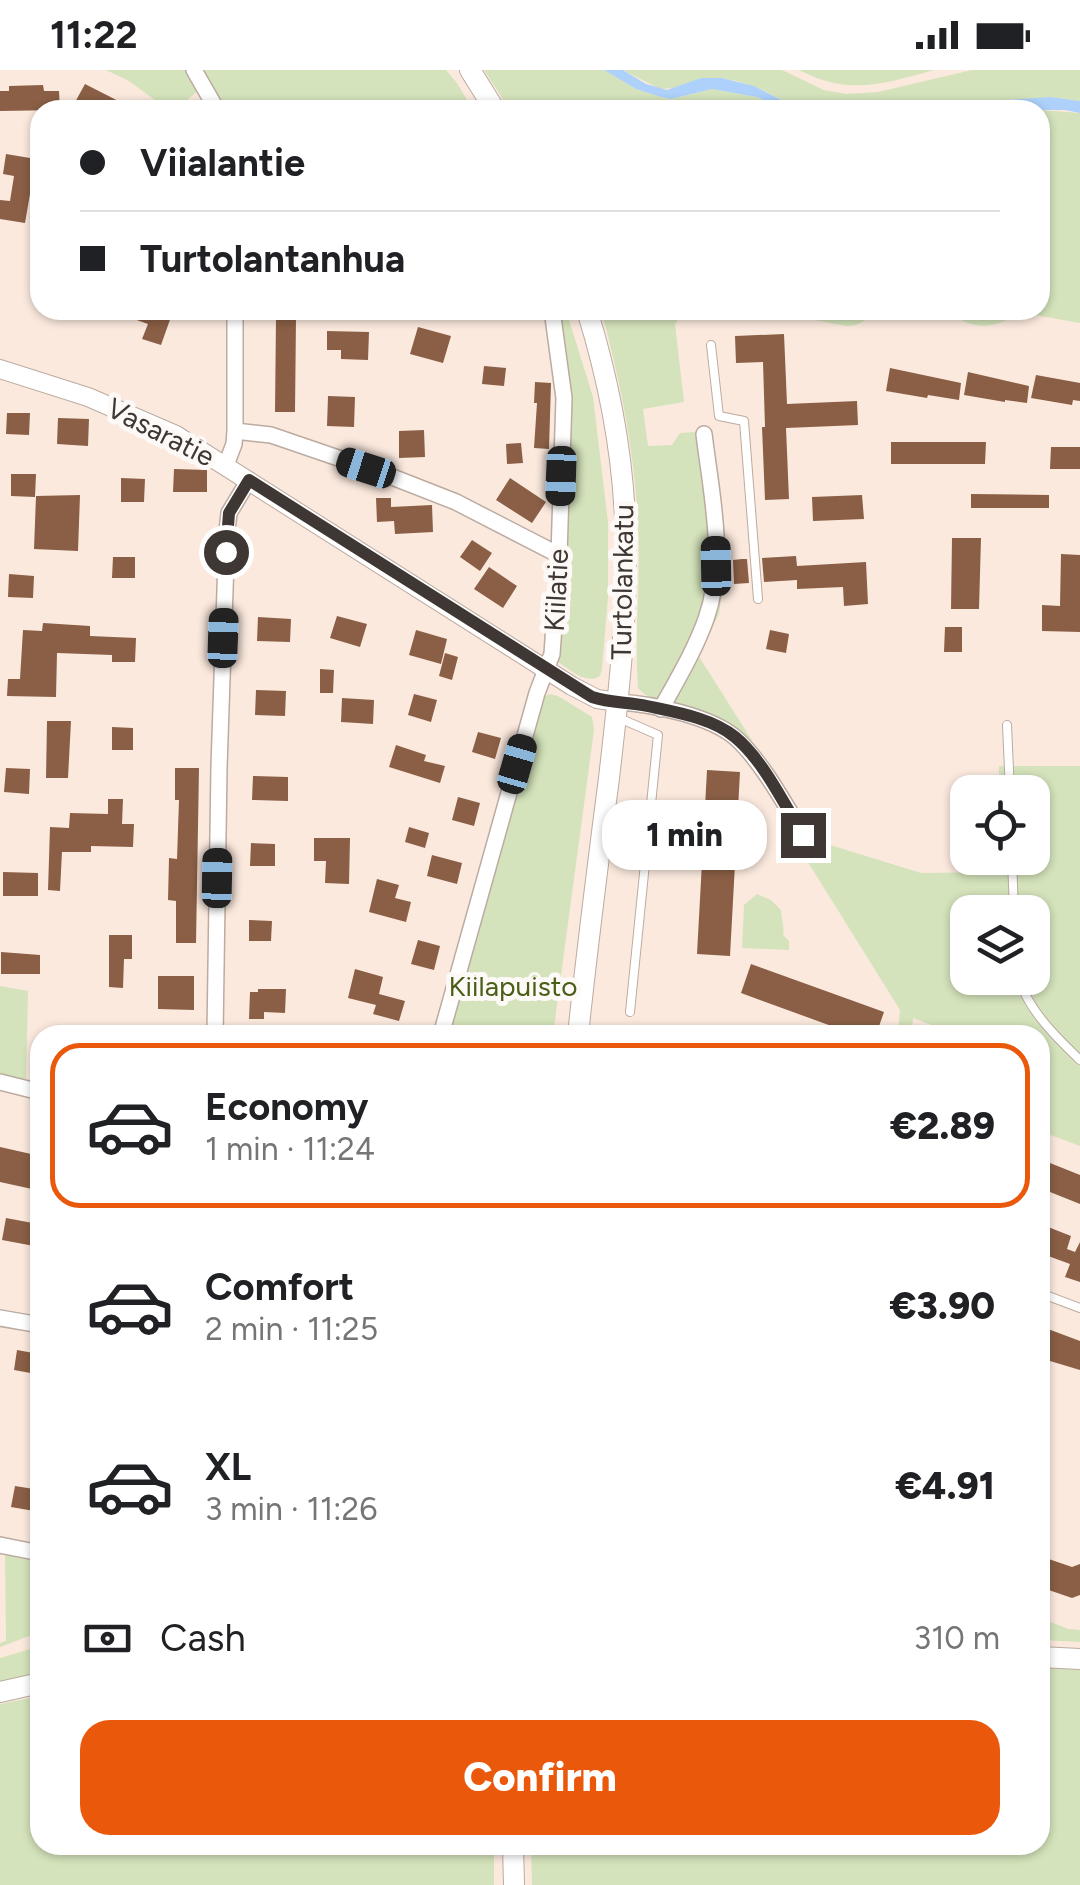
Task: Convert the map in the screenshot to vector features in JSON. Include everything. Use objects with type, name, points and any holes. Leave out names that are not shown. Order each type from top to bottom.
[{"type":"main road","points":[[470,70],[489,100]]},
{"type":"main road","name":"Turtolankatu","points":[[579,1025],[617,710],[626,598],[624,500],[610,396],[589,320]]},
{"type":"main road","points":[[1050,1658],[1080,1660]]},
{"type":"main road","points":[[0,1692],[30,1685]]},
{"type":"main road","points":[[513,1855],[514,1885]]},
{"type":"street","points":[[194,70],[211,100]]},
{"type":"street","points":[[226,465],[235,431],[235,320]]},
{"type":"street","name":"Kiilatie","points":[[444,1025],[553,647],[564,398],[553,320]]},
{"type":"street","name":"Vasaratie","points":[[0,370],[116,407],[176,435],[546,670],[617,710]]},
{"type":"street","points":[[235,431],[271,435],[382,473],[456,502],[559,554]]},
{"type":"street","points":[[661,709],[706,619],[714,587],[715,536],[704,434]]},
{"type":"street","points":[[215,1025],[226,530],[229,513],[249,480]]},
{"type":"street","points":[[617,710],[661,709],[714,725],[734,736],[763,771],[813,850]]},
{"type":"street","points":[[0,1082],[30,1090]]},
{"type":"street","points":[[0,1318],[30,1323]]},
{"type":"street","points":[[0,1545],[30,1551]]},
{"type":"lane","points":[[704,434],[719,416],[711,345]]},
{"type":"lane","points":[[719,416],[744,421],[758,600]]},
{"type":"lane","points":[[617,710],[658,735],[630,1012]]},
{"type":"lane","points":[[1007,725],[1009,775]]},
{"type":"lane","points":[[1025,995],[1047,1025]]},
{"type":"lane","points":[[1050,1029],[1080,1060]]},
{"type":"lane","points":[[1050,1297],[1080,1308]]},
{"type":"green space","points":[[106,70],[189,70],[200,89],[187,100],[155,100]]},
{"type":"green space","points":[[203,70],[446,70],[467,100],[217,100]]},
{"type":"green space","points":[[484,70],[604,70],[636,89],[671,99],[712,89],[763,100],[504,100]]},
{"type":"green space","points":[[623,70],[782,70],[824,90],[846,94],[878,92],[972,70],[1080,70],[1080,101],[1051,97],[782,100],[722,78],[701,78],[660,89]]},
{"type":"green space","points":[[799,70],[934,70],[882,83],[850,85]]},
{"type":"green space","points":[[1050,111],[1080,113],[1080,323],[1050,318]]},
{"type":"green space","points":[[557,320],[569,320],[593,397],[608,522],[608,597],[602,669],[600,676],[594,678],[578,675],[558,662],[564,551]]},
{"type":"green space","points":[[603,320],[678,320],[675,324],[684,402],[643,409],[648,446],[672,445],[680,433],[711,431],[724,580],[719,614],[698,655],[753,742],[720,718],[655,700],[638,688],[636,498],[626,416]]},
{"type":"green space","points":[[814,320],[864,320],[846,326]]},
{"type":"green space","points":[[962,320],[1006,320],[982,326]]},
{"type":"green space","name":"Kiilapuisto","points":[[549,694],[558,696],[592,717],[594,730],[554,1025],[453,1025],[543,698]]},
{"type":"green space","points":[[999,766],[1080,766],[1080,1146],[1050,1135],[1050,1025],[932,1025],[913,1018],[913,1025],[899,1025],[900,1010],[806,859],[817,841],[921,873],[1050,875],[1050,775],[999,775]]},
{"type":"green space","points":[[757,894],[781,910],[789,950],[742,948],[744,905]]},
{"type":"green space","points":[[0,986],[28,991],[26,1081],[0,1073]]},
{"type":"green space","points":[[5,1555],[30,1560],[30,1636],[0,1647],[6,1641]]},
{"type":"green space","points":[[1050,1622],[1080,1630],[1080,1642],[1050,1640]]},
{"type":"green space","points":[[30,1649],[30,1678],[0,1685],[0,1658]]},
{"type":"green space","points":[[1050,1668],[1080,1670],[1080,1885],[532,1885],[531,1855],[1050,1855]]},
{"type":"green space","points":[[30,1698],[30,1855],[494,1855],[494,1885],[0,1885],[0,1704]]},
{"type":"water","points":[[604,70],[623,70],[646,84],[667,90],[701,78],[722,78],[754,86],[781,100],[712,89],[671,99],[636,89]]},
{"type":"water","points":[[1051,97],[1080,101],[1080,113],[1050,110],[1050,100],[1005,100]]},
{"type":"building","points":[[85,84],[116,100],[76,100]]},
{"type":"building","points":[[43,85],[44,91],[59,91],[59,100],[30,100],[30,110],[0,111],[0,91],[9,91],[9,86]]},
{"type":"building","points":[[6,154],[30,158],[25,223],[0,219],[0,200],[10,201],[14,176],[3,174]]},
{"type":"building","points":[[137,320],[170,320],[161,345],[142,339],[148,324]]},
{"type":"building","points":[[276,320],[296,320],[295,412],[275,412]]},
{"type":"building","points":[[418,327],[451,336],[443,363],[410,354]]},
{"type":"building","points":[[327,331],[369,332],[368,360],[341,359],[341,350],[327,350]]},
{"type":"building","points":[[784,334],[787,404],[857,401],[858,425],[786,428],[789,499],[765,500],[763,362],[736,363],[735,336]]},
{"type":"building","points":[[484,366],[506,368],[504,386],[482,384]]},
{"type":"building","points":[[890,368],[961,383],[959,400],[886,391]]},
{"type":"building","points":[[968,372],[1029,386],[1027,403],[964,395]]},
{"type":"building","points":[[1036,375],[1080,383],[1080,401],[1073,400],[1072,405],[1031,398]]},
{"type":"building","points":[[535,382],[551,383],[549,449],[534,448]]},
{"type":"building","points":[[328,396],[355,397],[354,427],[327,426]]},
{"type":"building","points":[[7,413],[30,413],[29,435],[6,434]]},
{"type":"building","points":[[58,418],[89,419],[88,446],[57,444]]},
{"type":"building","points":[[424,430],[425,457],[399,458],[399,431]]},
{"type":"building","points":[[891,442],[986,442],[985,464],[891,464]]},
{"type":"building","points":[[521,443],[523,463],[507,464],[506,444]]},
{"type":"building","points":[[1051,447],[1080,447],[1080,469],[1050,469]]},
{"type":"building","points":[[174,469],[207,470],[207,492],[173,492]]},
{"type":"building","points":[[11,474],[36,474],[35,497],[11,496]]},
{"type":"building","points":[[121,478],[145,479],[144,502],[121,502]]},
{"type":"building","points":[[510,478],[546,502],[532,523],[496,500]]},
{"type":"building","points":[[971,494],[1049,495],[1049,508],[971,508]]},
{"type":"building","points":[[80,495],[78,551],[34,549],[36,496]]},
{"type":"building","points":[[862,495],[864,519],[813,521],[812,497]]},
{"type":"building","points":[[376,498],[391,498],[391,507],[432,505],[433,532],[395,534],[394,521],[377,522]]},
{"type":"building","points":[[952,538],[981,538],[979,609],[951,609]]},
{"type":"building","points":[[472,540],[492,553],[480,571],[460,557]]},
{"type":"building","points":[[1061,554],[1080,555],[1080,632],[1042,631],[1042,605],[1060,606]]},
{"type":"building","points":[[796,556],[797,566],[866,562],[868,604],[844,606],[843,587],[797,589],[797,580],[764,582],[762,558]]},
{"type":"building","points":[[113,557],[135,557],[135,578],[112,578]]},
{"type":"building","points":[[747,559],[749,583],[734,584],[733,560]]},
{"type":"building","points":[[489,567],[517,586],[503,608],[474,589]]},
{"type":"building","points":[[9,574],[34,576],[33,598],[8,597]]},
{"type":"building","points":[[337,616],[367,624],[360,647],[330,638]]},
{"type":"building","points":[[258,617],[291,619],[290,642],[257,641]]},
{"type":"building","points":[[43,623],[90,626],[90,636],[136,638],[135,662],[112,662],[112,655],[57,653],[56,697],[7,696],[8,679],[20,679],[23,630],[42,631]]},
{"type":"building","points":[[945,627],[962,627],[962,652],[944,652]]},
{"type":"building","points":[[416,630],[447,639],[441,664],[409,655]]},
{"type":"building","points":[[770,630],[789,634],[786,653],[766,649]]},
{"type":"building","points":[[445,653],[458,657],[452,680],[439,676]]},
{"type":"building","points":[[320,669],[334,670],[333,693],[320,693]]},
{"type":"building","points":[[256,690],[286,691],[285,716],[255,715]]},
{"type":"building","points":[[414,694],[437,700],[431,722],[408,715]]},
{"type":"building","points":[[342,698],[374,700],[373,724],[341,722]]},
{"type":"building","points":[[47,721],[71,721],[68,778],[46,778]]},
{"type":"building","points":[[112,727],[133,728],[133,750],[112,750]]},
{"type":"building","points":[[478,732],[501,738],[495,759],[472,752]]},
{"type":"building","points":[[396,745],[426,755],[424,761],[445,766],[440,783],[389,767]]},
{"type":"building","points":[[6,768],[30,769],[29,794],[4,792]]},
{"type":"building","points":[[175,768],[199,768],[196,943],[176,943],[176,901],[168,900],[169,858],[177,859],[179,800],[175,800]]},
{"type":"building","points":[[707,770],[740,772],[730,956],[697,954]]},
{"type":"building","points":[[253,776],[288,777],[288,801],[252,800]]},
{"type":"building","points":[[458,797],[480,803],[474,826],[452,820]]},
{"type":"building","points":[[108,799],[123,799],[122,824],[134,824],[133,847],[91,846],[91,852],[62,852],[60,891],[48,890],[50,827],[69,828],[70,813],[108,814]]},
{"type":"building","points":[[409,827],[429,833],[425,848],[405,842]]},
{"type":"building","points":[[314,838],[350,838],[349,884],[325,883],[326,861],[314,861]]},
{"type":"building","points":[[251,843],[275,844],[275,866],[250,866]]},
{"type":"building","points":[[432,855],[462,863],[457,884],[427,876]]},
{"type":"building","points":[[3,872],[38,873],[38,896],[3,896]]},
{"type":"building","points":[[377,879],[399,885],[395,898],[411,902],[406,922],[369,912]]},
{"type":"building","points":[[249,920],[272,921],[271,941],[249,941]]},
{"type":"building","points":[[109,935],[132,935],[132,959],[124,959],[123,988],[109,987]]},
{"type":"building","points":[[418,940],[440,946],[434,970],[411,964]]},
{"type":"building","points":[[1,952],[40,955],[40,974],[1,974]]},
{"type":"building","points":[[751,964],[884,1012],[879,1025],[829,1025],[741,993]]},
{"type":"building","points":[[355,969],[383,977],[379,994],[405,1001],[399,1021],[373,1014],[376,1005],[348,998]]},
{"type":"building","points":[[158,976],[194,976],[194,1010],[158,1009]]},
{"type":"building","points":[[286,989],[285,1013],[264,1012],[264,1019],[249,1019],[250,992]]},
{"type":"building","points":[[0,1147],[30,1154],[30,1189],[0,1182]]},
{"type":"building","points":[[1050,1163],[1080,1175],[1080,1204],[1050,1192]]},
{"type":"building","points":[[6,1218],[30,1222],[30,1245],[2,1240]]},
{"type":"building","points":[[1050,1228],[1071,1236],[1067,1249],[1075,1252],[1080,1242],[1080,1282],[1065,1277],[1070,1264],[1050,1257]]},
{"type":"building","points":[[1050,1330],[1080,1341],[1080,1370],[1050,1361]]},
{"type":"building","points":[[17,1350],[30,1352],[30,1373],[14,1370]]},
{"type":"building","points":[[15,1486],[30,1488],[30,1510],[11,1507]]},
{"type":"building","points":[[1050,1559],[1072,1567],[1080,1564],[1080,1595],[1072,1598],[1050,1590]]},
{"type":"route","points":[[226,552],[229,513],[249,480],[592,697],[694,718],[734,736],[763,771],[803,835]]}]
